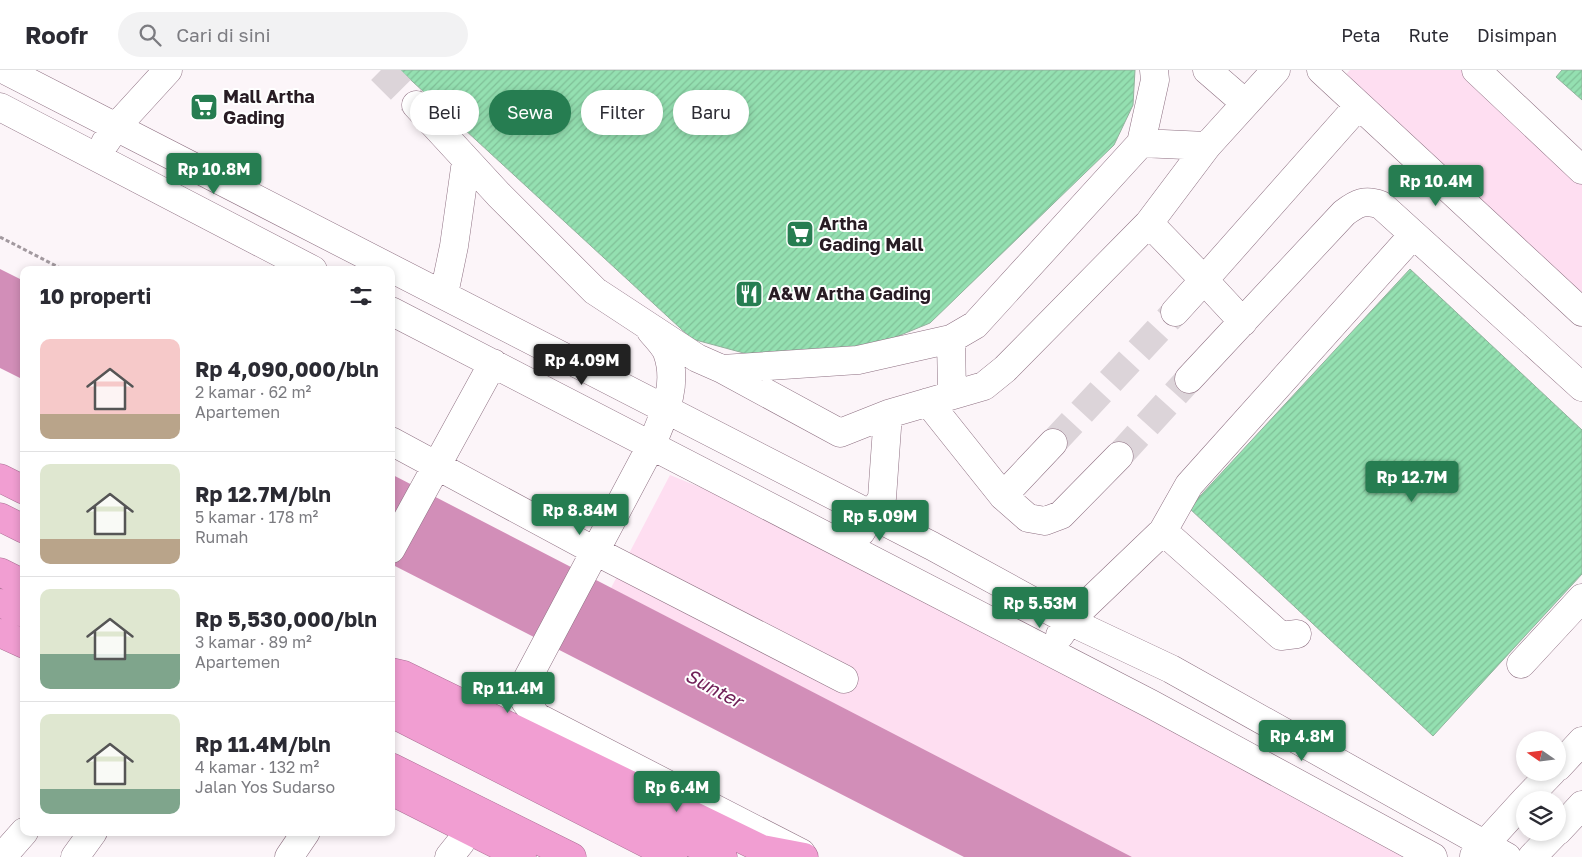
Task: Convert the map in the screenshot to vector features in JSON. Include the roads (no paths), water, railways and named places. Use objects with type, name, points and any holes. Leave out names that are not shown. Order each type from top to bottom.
[{"type":"highway","points":[[0,478],[20,488]]},
{"type":"highway","points":[[0,517],[20,527]]},
{"type":"highway","points":[[0,572],[20,582]]},
{"type":"highway","points":[[0,603],[20,611]]},
{"type":"highway","points":[[0,615],[20,623]]},
{"type":"highway","points":[[0,634],[20,642]]},
{"type":"highway","points":[[395,673],[413,680],[762,849],[804,857]]},
{"type":"highway","points":[[395,691],[636,816],[723,857]]},
{"type":"highway","points":[[395,715],[673,857]]},
{"type":"highway","points":[[395,769],[572,857]]},
{"type":"highway","points":[[395,793],[522,857]]},
{"type":"highway","points":[[395,808],[455,849],[489,857]]},
{"type":"street","points":[[5,70],[115,128],[389,266]]},
{"type":"street","points":[[96,157],[115,128],[168,70]]},
{"type":"street","points":[[722,369],[858,360],[951,339],[975,325],[1141,143],[1155,80],[1154,70]]},
{"type":"street","points":[[1207,70],[1245,103]]},
{"type":"street","points":[[443,135],[466,161],[595,291],[697,358],[722,369],[840,433],[888,414],[984,386],[1005,369],[1149,223],[1207,146],[1276,70]]},
{"type":"street","points":[[1476,70],[1582,170]]},
{"type":"street","points":[[1336,75],[1358,106],[1582,312]]},
{"type":"street","points":[[1175,312],[1358,106]]},
{"type":"street","points":[[0,107],[305,266]]},
{"type":"street","points":[[1141,143],[1207,146]]},
{"type":"street","points":[[444,294],[454,246],[466,161]]},
{"type":"street","points":[[1188,379],[1344,213],[1356,204],[1369,200],[1381,205],[1582,387]]},
{"type":"street","points":[[1149,223],[1243,322]]},
{"type":"street","points":[[1050,653],[1069,621],[1163,531],[1189,485],[1413,234]]},
{"type":"street","points":[[395,269],[871,515],[1069,621],[1170,669],[1478,850],[1507,857]]},
{"type":"street","points":[[395,313],[490,369],[646,455],[852,549],[1151,704],[1433,857]]},
{"type":"street","points":[[647,325],[667,351],[673,380],[666,409],[646,455],[523,687],[525,701],[537,717],[809,857]]},
{"type":"street","points":[[951,339],[940,398],[1003,496],[1028,518],[1045,521],[1061,515],[1119,456]]},
{"type":"street","points":[[395,543],[490,369]]},
{"type":"street","points":[[852,549],[882,498],[888,414]]},
{"type":"street","points":[[395,443],[436,467],[597,547],[844,679]]},
{"type":"street","points":[[1003,496],[1053,443]]},
{"type":"street","points":[[1163,531],[1282,636],[1297,634]]},
{"type":"street","points":[[0,597],[20,605]]},
{"type":"street","points":[[1521,664],[1582,598]]},
{"type":"street","points":[[1566,758],[1582,741]]},
{"type":"street","points":[[1534,791],[1543,781]]},
{"type":"street","points":[[395,784],[539,857]]},
{"type":"street","points":[[1566,822],[1582,805]]},
{"type":"street","points":[[1478,850],[1516,810]]},
{"type":"street","points":[[2,857],[20,836]]},
{"type":"street","points":[[289,857],[303,836]]},
{"type":"street","points":[[1532,857],[1548,841]]},
{"type":"water","points":[[0,269],[20,279],[20,378],[0,368]]},
{"type":"water","name":"Sunter","points":[[395,476],[1132,857],[964,857],[395,566]]},
{"type":"tunnel","points":[[381,70],[410,99]]},
{"type":"tunnel","points":[[1053,443],[1175,312]]},
{"type":"tunnel","points":[[1119,456],[1189,379]]},
{"type":"place","name":"Mall Artha Gading","points":[[204,107]]},
{"type":"place","name":"Artha Gading Mall","points":[[800,234]]},
{"type":"place","name":"A&W Artha Gading","points":[[749,294]]}]
